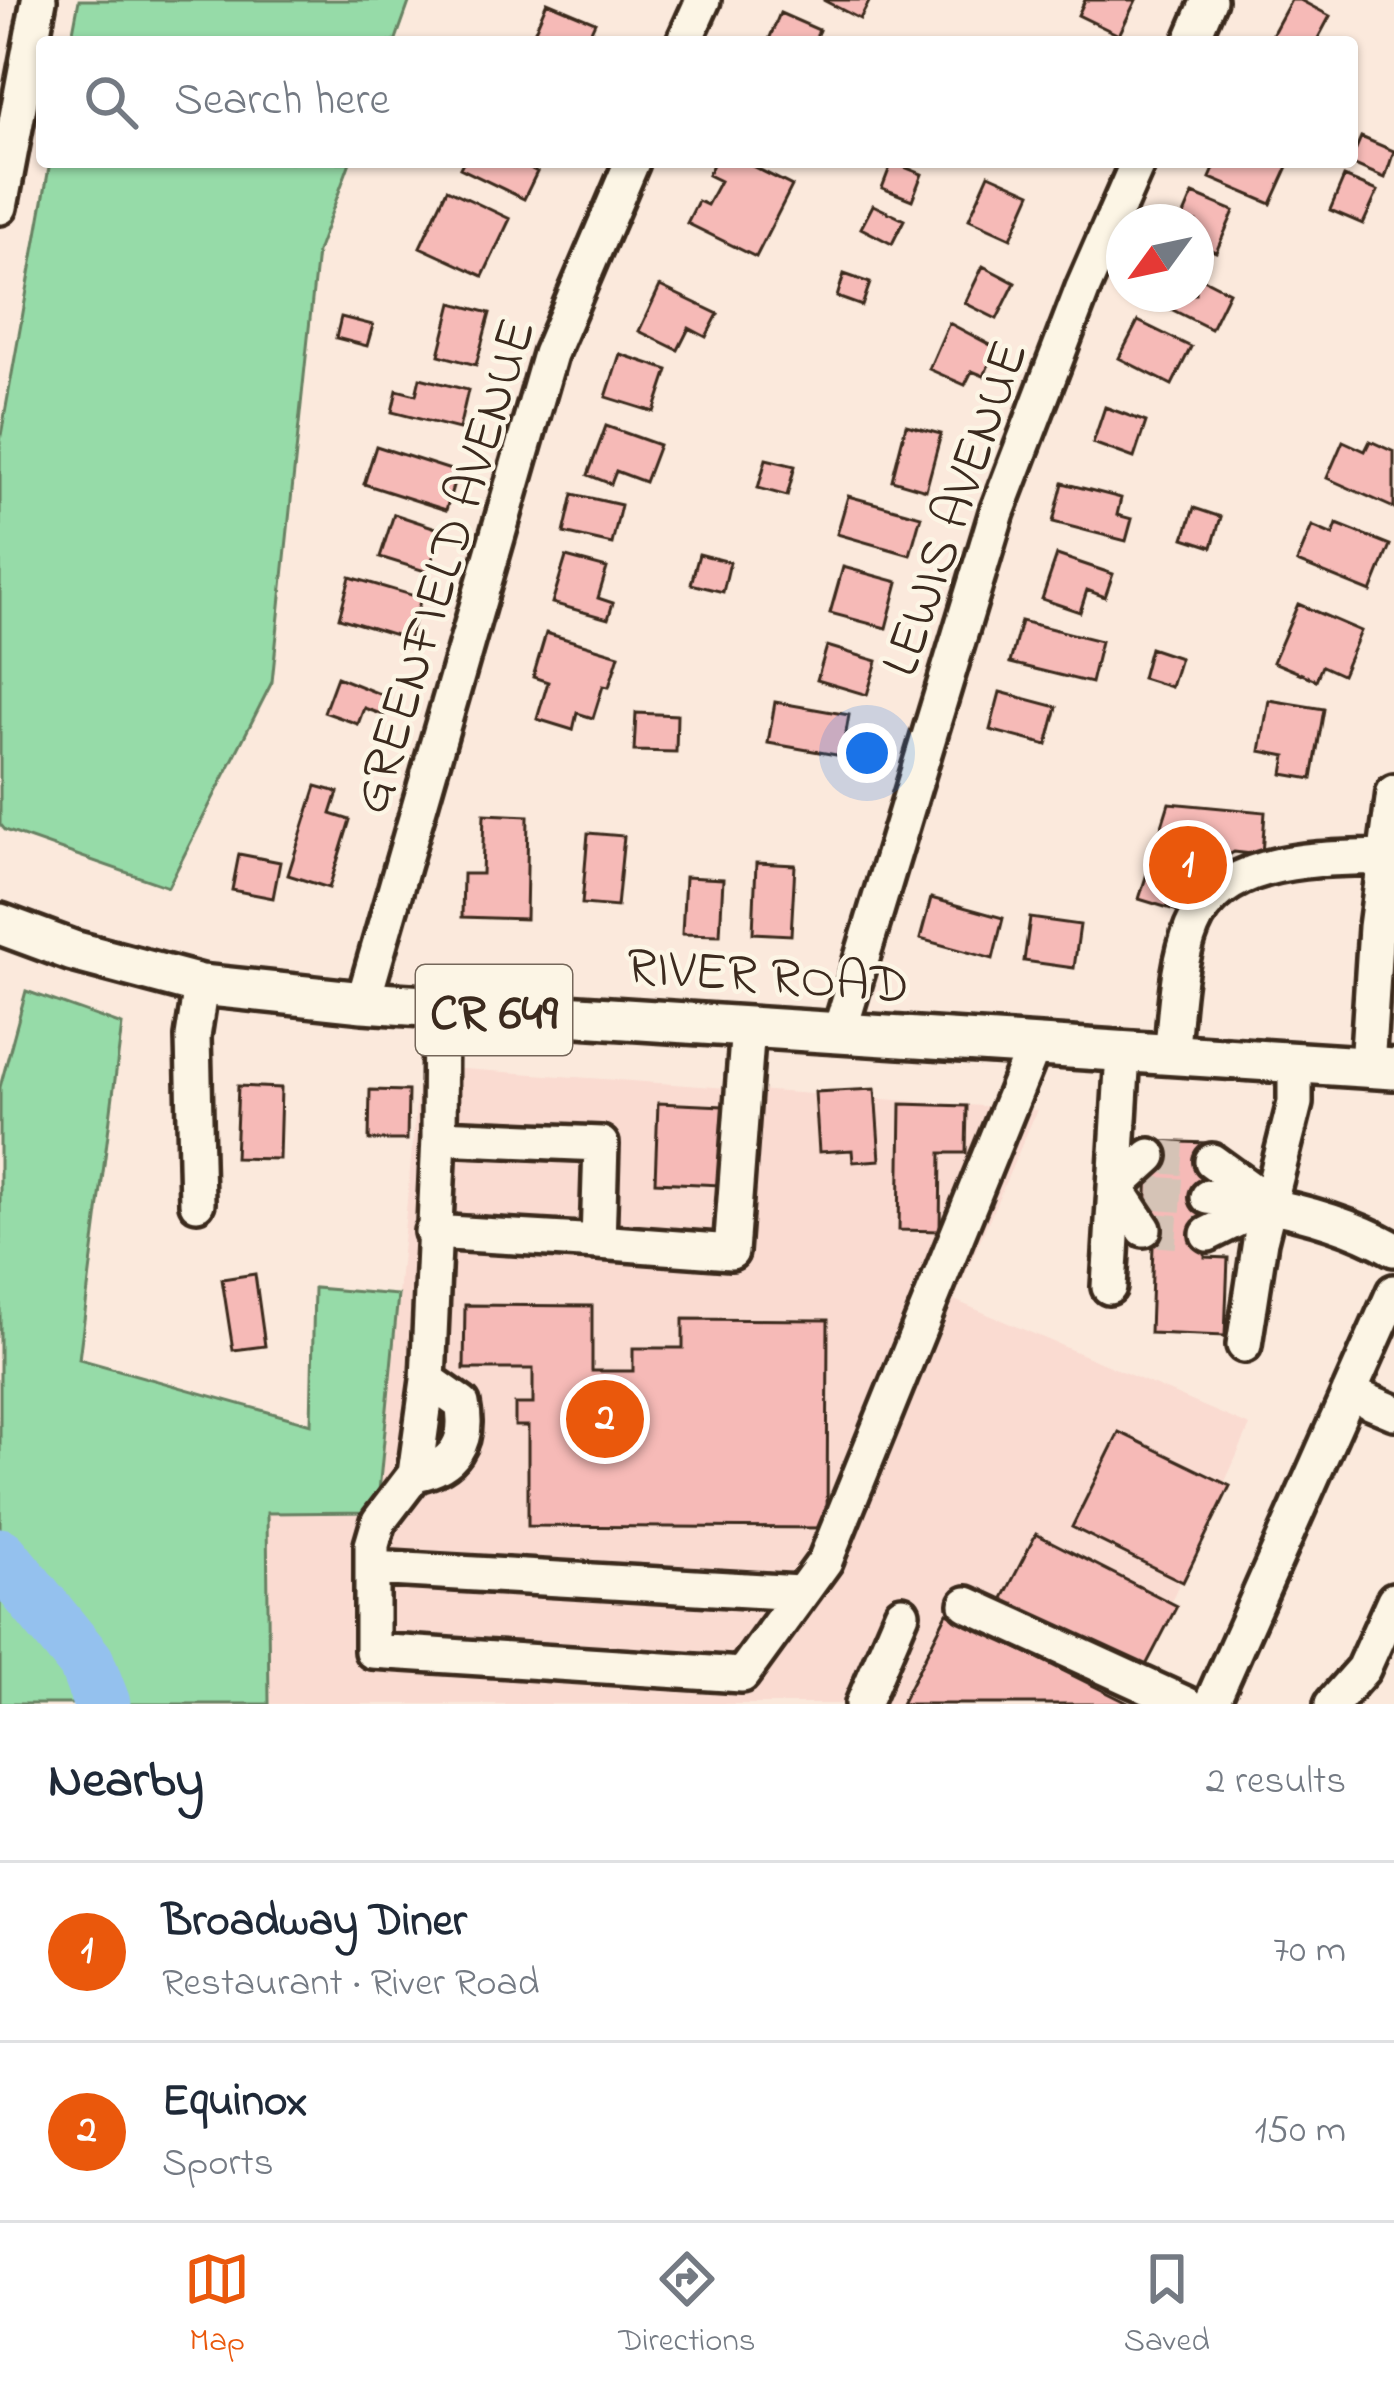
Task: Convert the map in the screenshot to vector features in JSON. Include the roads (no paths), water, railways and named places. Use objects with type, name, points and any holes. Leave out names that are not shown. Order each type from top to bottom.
[{"type":"main road","name":"RIVER ROAD","points":[[0,924],[73,951],[201,986],[363,1002],[1381,1068]]},
{"type":"street","points":[[0,207],[39,0]]},
{"type":"street","points":[[687,36],[703,0]]},
{"type":"street","points":[[1194,36],[1209,0]]},
{"type":"street","name":"GREENFIELD AVENUE","points":[[363,1002],[550,354],[629,168]]},
{"type":"street","name":"LEWIS AVENUE","points":[[840,1030],[997,512],[1083,288],[1135,168]]},
{"type":"street","points":[[1381,1068],[1388,842],[1394,792]]},
{"type":"street","points":[[1171,1056],[1184,950],[1204,906],[1225,887],[1274,867],[1388,842]]},
{"type":"street","points":[[196,1203],[194,1037],[201,986]]},
{"type":"street","points":[[440,1007],[428,1380],[415,1474],[379,1521],[372,1568],[372,1652],[742,1676],[825,1561],[1034,1046]]},
{"type":"street","points":[[432,1232],[731,1252],[748,1026]]},
{"type":"street","points":[[1124,1053],[1132,1190],[1144,1228]]},
{"type":"street","points":[[1244,1346],[1294,1103],[1295,1063]]},
{"type":"street","points":[[439,1137],[601,1144],[598,1242]]},
{"type":"street","points":[[1109,1287],[1132,1190],[1150,1156]]},
{"type":"street","points":[[1212,1161],[1270,1203]]},
{"type":"street","points":[[1208,1197],[1270,1203],[1394,1249]]},
{"type":"street","points":[[1208,1234],[1270,1203]]},
{"type":"street","points":[[1210,1704],[1394,1292]]},
{"type":"street","points":[[1349,1393],[1394,1412]]},
{"type":"street","points":[[372,1568],[799,1594]]},
{"type":"street","points":[[1332,1704],[1364,1669],[1394,1600]]},
{"type":"street","points":[[967,1604],[1186,1704]]},
{"type":"street","points":[[863,1704],[902,1613]]},
{"type":"waterway","points":[[0,1556],[86,1662],[102,1704]]},
{"type":"tunnel","points":[[1150,1156],[1212,1161]]},
{"type":"tunnel","points":[[1149,1193],[1208,1197]]},
{"type":"tunnel","points":[[1144,1229],[1208,1234]]},
{"type":"place","name":"Broadway Diner","points":[[1188,865]]},
{"type":"place","name":"Equinox","points":[[605,1419]]}]
